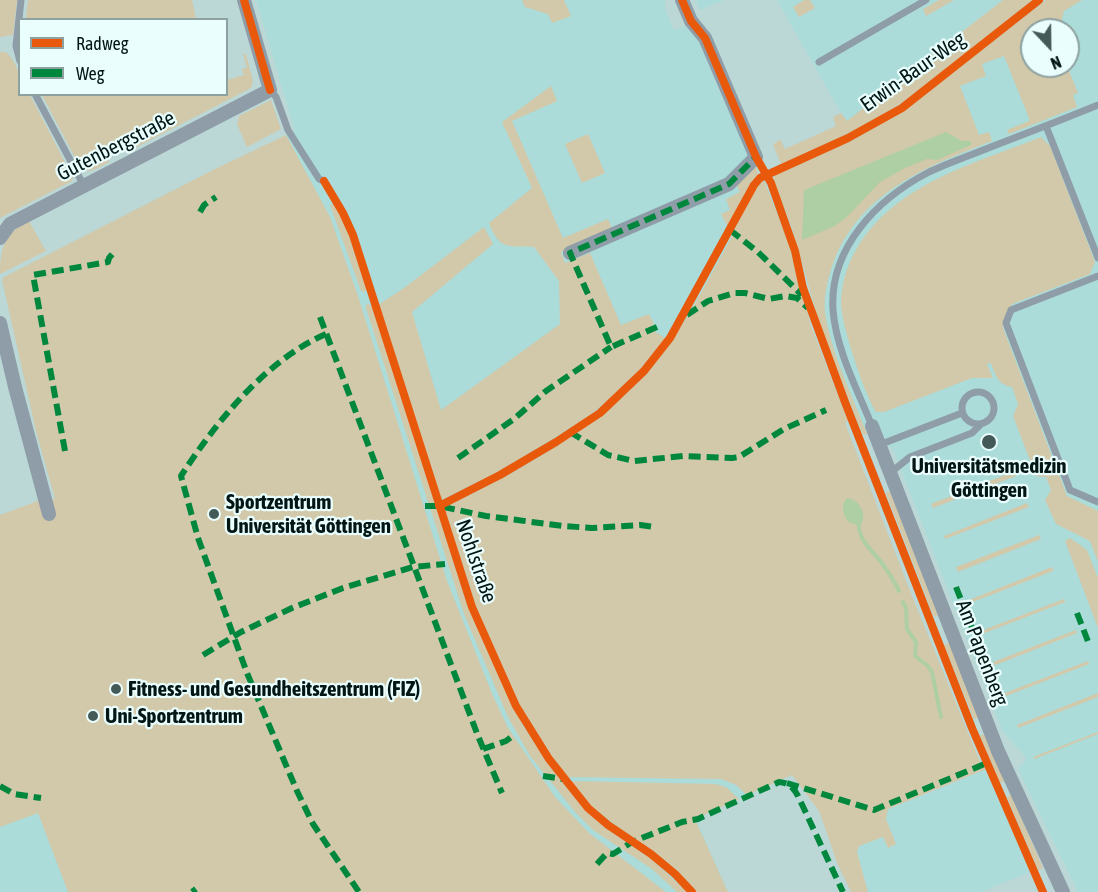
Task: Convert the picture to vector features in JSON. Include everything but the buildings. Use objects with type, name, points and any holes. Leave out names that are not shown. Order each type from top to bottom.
[{"type":"street","points":[[244,0],[270,90]]},
{"type":"street","points":[[570,253],[729,184],[756,157],[705,38],[691,21],[682,0]]},
{"type":"street","name":"Gutenbergstraße","points":[[0,238],[10,224],[270,90]]},
{"type":"street","points":[[0,323],[49,514]]},
{"type":"street","points":[[0,390],[15,387]]},
{"type":"street","name":"Am Papenberg","points":[[872,426],[999,751],[1063,892]]},
{"type":"lane","points":[[19,18],[21,0]]},
{"type":"lane","points":[[819,62],[926,0]]},
{"type":"lane","points":[[18,28],[16,46],[18,54]]},
{"type":"lane","points":[[270,90],[276,97],[288,130],[319,180],[324,181]]},
{"type":"lane","points":[[36,96],[84,186]]},
{"type":"lane","points":[[872,426],[837,333],[833,310],[833,289],[838,264],[851,240],[869,217],[902,188],[930,172],[1098,105]]},
{"type":"lane","points":[[1046,126],[1098,258]]},
{"type":"lane","points":[[1098,276],[1011,310],[1006,323],[1070,490],[1098,502]]},
{"type":"lane","points":[[890,473],[910,457],[972,433],[990,419],[994,410],[991,400],[984,394],[974,393],[968,396],[962,404],[962,413],[969,422],[981,424]]},
{"type":"lane","points":[[879,445],[962,413]]},
{"type":"shaded area","points":[[0,0],[17,0],[13,35],[0,37]]},
{"type":"shaded area","points":[[28,0],[192,0],[196,18],[26,18]]},
{"type":"shaded area","points":[[256,0],[665,0],[665,9],[674,30],[686,26],[698,41],[745,148],[758,170],[755,178],[764,181],[777,210],[811,326],[848,421],[845,423],[911,594],[980,762],[792,775],[696,818],[728,892],[0,892],[0,515],[40,500],[55,499],[36,431],[2,280],[211,171],[221,170],[235,160],[295,131]]},
{"type":"shaded area","points":[[522,0],[564,0],[571,16],[552,23],[548,14],[525,7]]},
{"type":"shaded area","points":[[696,0],[724,0],[700,10]]},
{"type":"shaded area","points":[[777,0],[1003,0],[847,121]]},
{"type":"shaded area","points":[[804,0],[810,0],[815,8],[799,17],[793,7]]},
{"type":"shaded area","points":[[939,0],[954,0],[926,16],[923,9]]},
{"type":"shaded area","points":[[1003,0],[1032,0],[965,56],[913,95],[853,131],[781,164],[773,145],[780,139],[785,149],[836,126],[833,117],[841,113],[847,121]]},
{"type":"shaded area","name":"Universitätsmedizin Göttingen","points":[[1046,0],[1098,0],[1098,892],[1078,892],[1019,771],[1027,759],[1003,732],[893,449],[862,433],[820,325],[792,228],[774,182],[774,176],[853,140],[903,111],[1020,20],[1020,78],[1080,78],[1080,18],[1023,18]]},
{"type":"shaded area","points":[[1046,0],[1082,0],[1064,11],[1062,18],[1023,18]]},
{"type":"shaded area","points":[[1020,20],[1020,78],[1072,78],[1078,93],[1073,95],[1077,107],[1009,134],[1007,130],[1029,121],[1029,118],[1004,56],[982,64],[986,76],[960,86],[979,135],[989,132],[992,141],[945,160],[900,183],[863,215],[847,234],[835,258],[827,285],[825,312],[832,342],[867,434],[865,435],[862,433],[820,325],[792,228],[774,182],[774,176],[853,140],[903,111]]},
{"type":"shaded area","points":[[0,52],[6,52],[14,62],[18,74],[18,96],[31,96],[73,178],[72,181],[0,218]]},
{"type":"shaded area","points":[[243,54],[246,54],[253,81],[251,88],[133,149],[129,141],[105,152],[109,162],[87,171],[80,167],[43,96],[228,96],[228,80],[244,75],[242,69],[247,68]]},
{"type":"shaded area","points":[[551,86],[557,101],[512,121],[563,238],[608,219],[613,230],[561,252],[565,263],[590,253],[621,325],[649,314],[654,324],[652,326],[654,331],[666,339],[645,365],[615,395],[585,419],[498,472],[443,499],[440,498],[378,305],[484,227],[493,244],[412,312],[441,410],[560,324],[559,281],[534,247],[506,245],[497,238],[489,223],[532,188],[502,122]]},
{"type":"shaded area","points":[[271,100],[281,129],[247,147],[237,124],[239,116]]},
{"type":"shaded area","points":[[946,132],[962,141],[971,141],[971,145],[937,160],[927,159],[880,182],[848,216],[835,226],[802,240],[804,190]]},
{"type":"shaded area","points":[[588,134],[605,173],[582,183],[565,144]]},
{"type":"shaded area","name":"Sportzentrum Universität Göttingen","points":[[286,135],[330,217],[358,296],[447,581],[508,728],[555,797],[589,833],[666,892],[68,892],[38,813],[0,827],[0,515],[40,500],[55,499],[36,431],[2,280],[211,171]]},
{"type":"shaded area","points":[[1041,137],[1050,146],[1095,262],[1090,274],[1012,304],[1003,328],[1067,496],[1098,511],[1098,562],[1090,541],[1056,524],[1045,500],[1051,490],[1046,477],[1036,476],[1013,416],[1018,404],[1012,387],[1000,382],[991,363],[987,364],[993,378],[972,378],[884,412],[876,412],[856,365],[842,310],[843,282],[853,254],[873,226],[893,207],[915,191],[939,178]]},
{"type":"shaded area","points":[[755,164],[758,174],[728,227],[721,214],[730,210],[726,199],[740,192],[736,184]]},
{"type":"shaded area","points":[[764,181],[787,238],[811,326],[848,421],[845,423],[912,596],[980,762],[986,769],[888,809],[886,819],[896,844],[888,848],[883,837],[859,846],[857,852],[868,892],[851,892],[838,865],[819,811],[792,775],[747,795],[736,785],[721,779],[565,777],[524,714],[490,647],[472,601],[444,513],[447,506],[516,471],[580,430],[638,381],[663,352],[685,320],[730,240],[753,192]]},
{"type":"shaded area","points":[[336,204],[348,230],[368,287],[364,292],[361,291],[330,205]]},
{"type":"shaded area","points":[[29,221],[46,251],[0,274],[5,243],[14,231]]},
{"type":"shaded area","points":[[368,304],[374,308],[468,607],[523,726],[562,782],[583,806],[609,830],[647,855],[687,892],[677,892],[652,869],[593,830],[576,813],[530,756],[508,717],[464,614],[366,308]]},
{"type":"shaded area","points":[[1015,471],[1016,476],[933,508],[931,504]]},
{"type":"shaded area","points":[[890,491],[938,615],[934,617],[886,493]]},
{"type":"shaded area","points":[[847,498],[855,501],[862,511],[862,523],[858,525],[848,522],[845,516],[843,504]]},
{"type":"shaded area","points":[[1027,503],[1029,507],[945,539],[944,536]]},
{"type":"shaded area","points":[[1039,535],[1041,539],[958,572],[956,567]]},
{"type":"shaded area","points":[[1070,538],[1087,550],[1098,578],[1098,628],[1065,541]]},
{"type":"shaded area","points":[[1052,567],[1053,571],[970,603],[969,600]]},
{"type":"shaded area","points":[[1064,599],[1065,602],[982,634],[981,631]]},
{"type":"shaded area","points":[[1076,630],[1077,633],[994,665],[993,662]]},
{"type":"shaded area","points":[[949,643],[978,718],[974,719],[944,645]]},
{"type":"shaded area","points":[[1088,661],[1089,664],[1006,696],[1005,693]]},
{"type":"shaded area","points":[[1098,693],[1098,697],[1018,728],[1017,725]]},
{"type":"shaded area","points":[[1098,732],[1098,734],[1034,759],[1033,757]]},
{"type":"shaded area","points":[[984,734],[1005,781],[1000,783],[980,736]]},
{"type":"shaded area","points":[[986,769],[1030,872],[981,892],[868,892],[857,853],[868,818]]},
{"type":"shaded area","points":[[569,781],[715,784],[726,787],[739,799],[695,819],[728,892],[695,892],[667,864],[590,806]]},
{"type":"shaded area","points":[[1011,795],[1043,868],[1038,870],[1007,797]]},
{"type":"waterway","points":[[859,521],[862,538],[886,569],[899,591]]},
{"type":"waterway","points":[[903,602],[906,608],[907,629],[916,642],[915,656],[932,672],[941,717]]},
{"type":"marked path","points":[[657,327],[611,347],[570,253],[729,184],[756,157],[754,153]]},
{"type":"marked path","points":[[200,212],[204,205],[216,197]]},
{"type":"marked path","points":[[730,230],[758,252],[802,295]]},
{"type":"marked path","points":[[65,451],[33,275],[108,262],[115,251]]},
{"type":"marked path","points":[[687,315],[708,301],[734,293],[745,293],[769,299],[785,296],[797,298],[808,308]]},
{"type":"marked path","points":[[320,317],[478,736],[502,793]]},
{"type":"marked path","points":[[326,334],[304,345],[283,360],[244,394],[226,414],[181,476],[198,538],[247,673],[297,791],[313,824],[359,892]]},
{"type":"marked path","points":[[458,458],[514,419],[546,391],[611,347]]},
{"type":"marked path","points":[[570,432],[608,455],[634,461],[683,456],[732,458],[739,457],[784,429],[826,410]]},
{"type":"marked path","points":[[425,506],[439,506],[486,516],[563,526],[592,528],[640,525],[654,527]]},
{"type":"marked path","points":[[203,655],[241,632],[292,608],[343,588],[413,567],[445,564]]},
{"type":"marked path","points":[[956,587],[993,681]]},
{"type":"marked path","points":[[1077,613],[1089,644]]},
{"type":"marked path","points":[[483,749],[506,741],[515,734]]},
{"type":"marked path","points":[[787,783],[874,810],[987,763]]},
{"type":"marked path","points":[[543,776],[563,779]]},
{"type":"marked path","points":[[597,864],[607,853],[613,854],[632,842],[682,822],[698,819],[779,782],[790,786],[798,796],[843,892]]},
{"type":"marked path","points":[[0,786],[14,794],[41,798]]},
{"type":"marked path","points":[[192,892],[196,889]]},
{"type":"cycle path","points":[[244,0],[270,90]]},
{"type":"cycle path","points":[[682,0],[691,21],[705,38],[756,157],[771,183],[795,251],[803,288],[845,402],[972,728],[1043,892]]},
{"type":"cycle path","name":"Erwin-Baur-Weg","points":[[439,506],[500,475],[556,442],[600,413],[644,371],[670,338],[760,178],[848,138],[902,108],[1039,0]]},
{"type":"cycle path","name":"Nohlstraße","points":[[324,181],[353,235],[472,607],[516,706],[549,759],[588,808],[608,825],[651,854],[692,892]]},
{"type":"place","name":"Universitätsmedizin Göttingen","points":[[989,442]]},
{"type":"place","name":"Sportzentrum Universität Göttingen","points":[[214,514]]},
{"type":"place","name":"Fitness- und Gesundheitszentrum (FIZ)","points":[[116,689]]},
{"type":"place","name":"Uni-Sportzentrum","points":[[93,716]]}]
